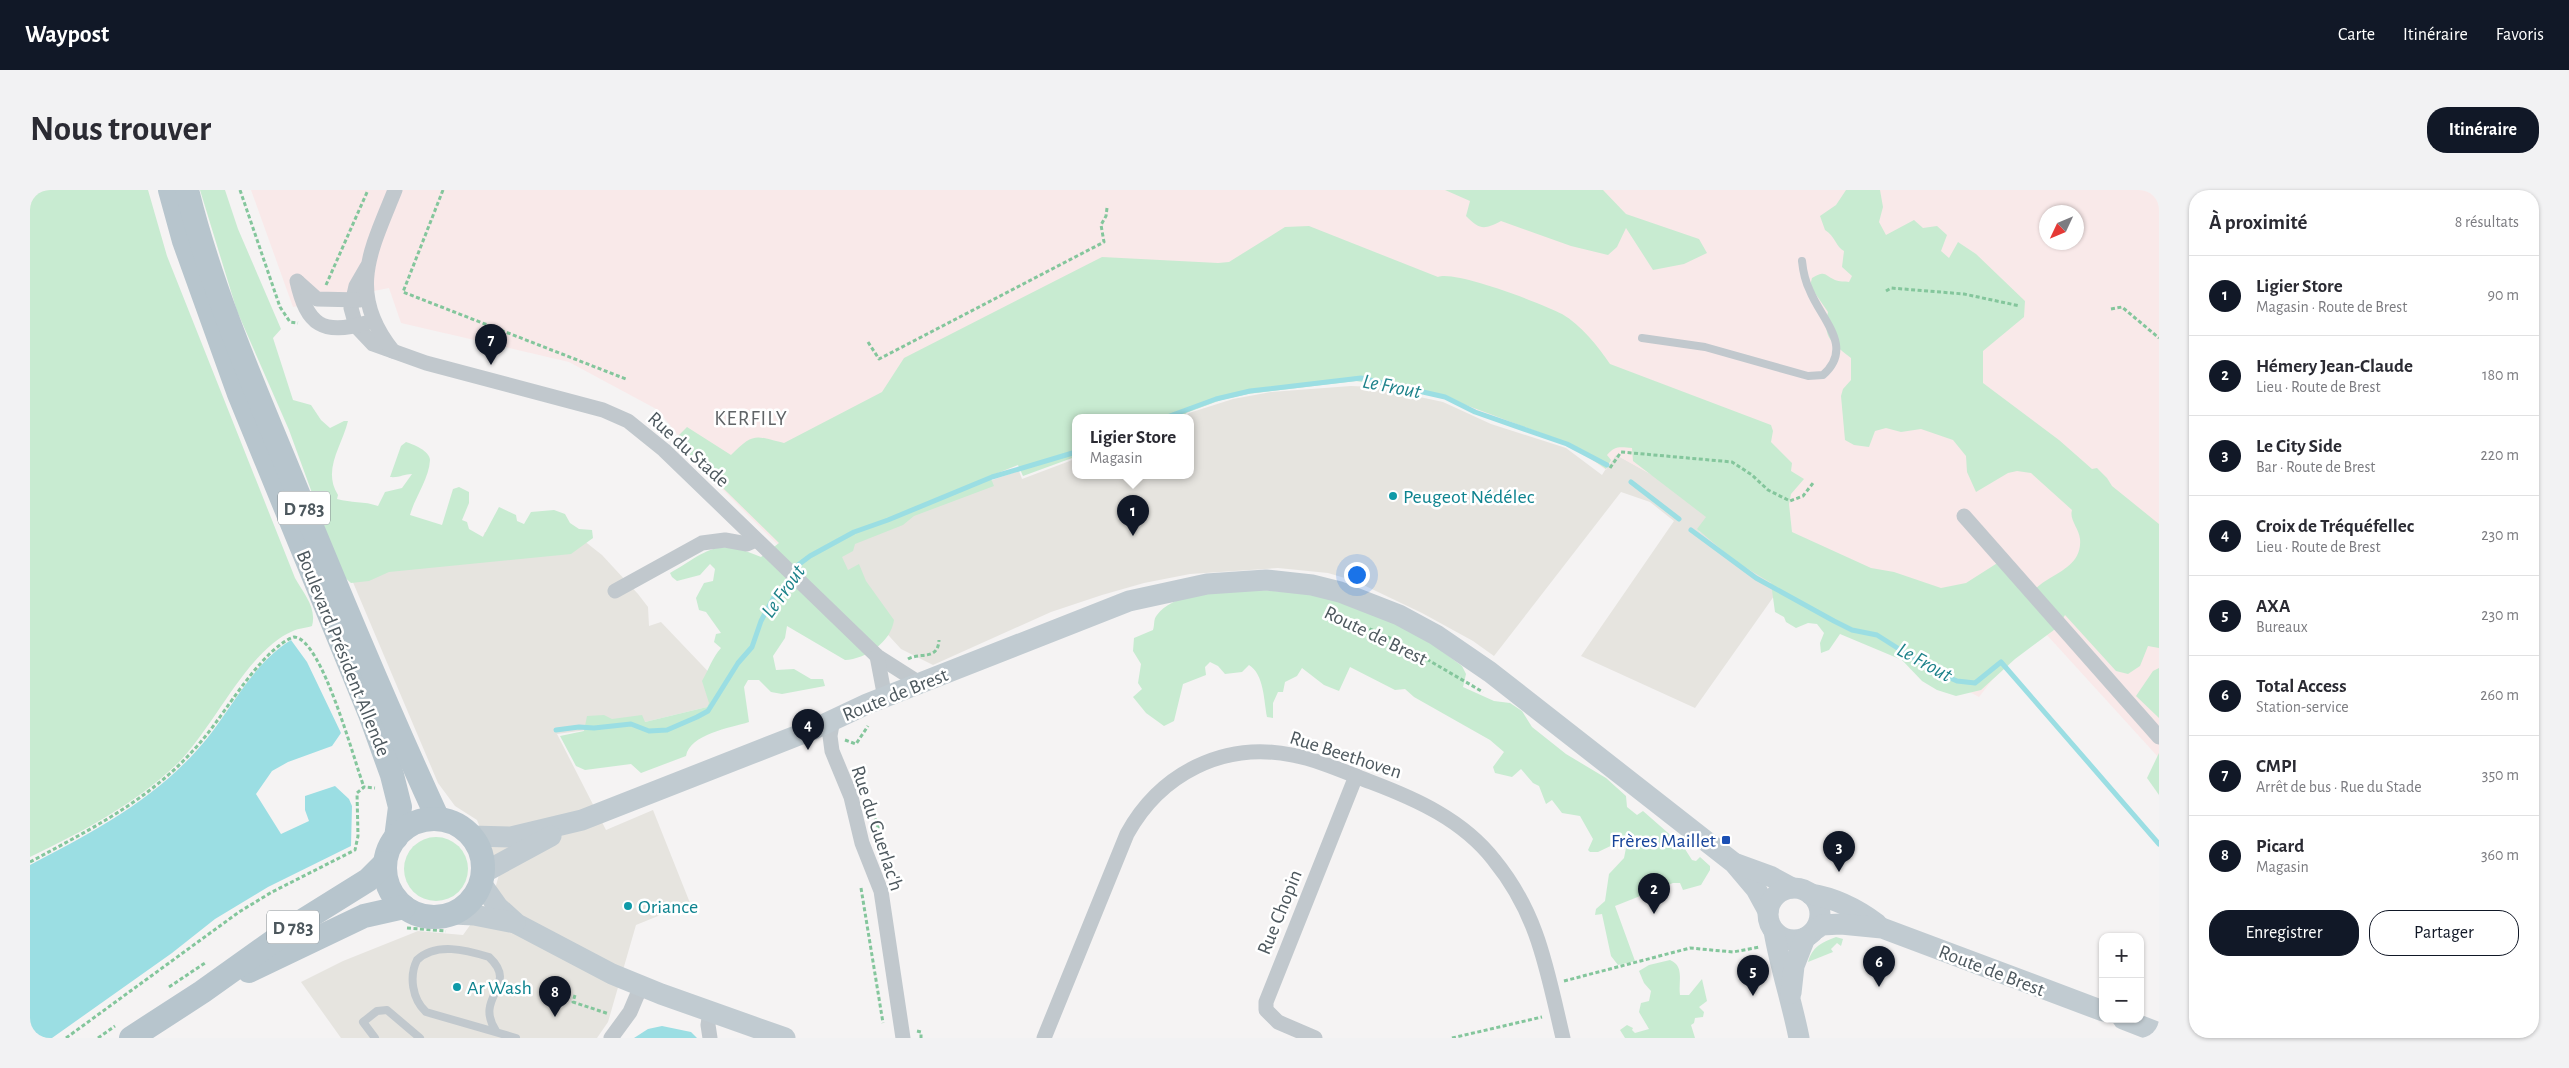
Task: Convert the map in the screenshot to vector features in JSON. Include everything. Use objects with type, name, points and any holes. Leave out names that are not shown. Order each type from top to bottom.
[{"type":"main road","name":"Boulevard Président Allende","points":[[170,190],[184,241],[239,394],[370,714],[390,770],[400,807],[396,838]]},
{"type":"main road","name":"Boulevard Président Allende","points":[[188,190],[216,285],[257,394],[321,549],[438,819]]},
{"type":"main road","name":"Route de Brest","points":[[471,836],[511,837],[582,820],[814,729],[833,719],[1097,612],[1141,597],[1207,584],[1266,580],[1327,588],[1382,608],[1436,635],[1503,682],[1734,862],[1756,889],[1772,929],[1780,970],[1790,995]]},
{"type":"main road","points":[[517,924],[498,907],[482,878],[480,853],[471,836],[457,824],[438,819],[419,821],[402,831],[390,846],[385,863],[386,880],[392,894],[404,907],[412,912],[432,917],[453,914],[474,915],[517,924],[641,986],[784,1038]]},
{"type":"main road","name":"Route de Brest","points":[[482,878],[582,820]]},
{"type":"main road","name":"Route de Brest","points":[[1734,862],[1801,891],[1829,897],[1852,908],[1882,928],[2099,1009]]},
{"type":"main road","name":"D 783","points":[[131,1038],[202,992],[299,923],[368,880],[385,863]]},
{"type":"main road","points":[[453,914],[475,896],[482,878]]},
{"type":"main road","points":[[1799,1038],[1790,995],[1794,966],[1810,934],[1819,922],[1819,906],[1801,891],[1785,890],[1774,898],[1772,929],[1788,940],[1810,934]]},
{"type":"main road","name":"D 783","points":[[202,992],[364,916],[404,907]]},
{"type":"main road","name":"Route de Brest","points":[[1810,934],[1822,925],[1841,924],[1882,928]]},
{"type":"main road","points":[[2133,1023],[2159,1033]]},
{"type":"street","points":[[356,326],[352,308],[360,300],[367,266],[395,190]]},
{"type":"street","points":[[360,300],[327,301],[311,296],[296,281],[301,300],[313,319],[327,328],[336,330],[374,321]]},
{"type":"street","points":[[360,300],[394,351]]},
{"type":"street","name":"Rue du Stade","points":[[356,326],[373,344],[426,363],[567,400],[616,415],[650,437],[877,656],[921,684]]},
{"type":"street","points":[[1964,516],[2159,737]]},
{"type":"street","points":[[614,591],[702,543],[725,540],[748,544],[756,540]]},
{"type":"street","points":[[877,656],[886,698]]},
{"type":"street","name":"Rue du Guerlac'h","points":[[833,719],[830,736],[832,751],[851,797],[860,834],[880,891],[903,1038]]},
{"type":"street","name":"Rue Beethoven","points":[[1044,1038],[1127,834],[1146,805],[1174,779],[1199,764],[1214,759],[1255,752],[1272,752],[1301,757],[1404,795],[1452,820],[1484,848],[1513,887],[1531,919],[1541,944],[1563,1038]]},
{"type":"street","name":"Rue Chopin","points":[[1315,1038],[1278,1022],[1266,1010],[1266,1002],[1356,776]]},
{"type":"street","points":[[610,1038],[630,1012],[641,986]]},
{"type":"street","points":[[710,1012],[708,1026],[710,1038]]},
{"type":"lane","points":[[1642,338],[1705,347],[1808,376],[1823,375],[1834,363],[1836,341],[1810,292],[1802,260]]},
{"type":"lane","points":[[496,1030],[488,1016],[488,1007],[500,979],[499,970],[488,957],[445,949],[430,950],[417,960],[412,981],[420,1006],[426,1012],[496,1030],[516,1038]]},
{"type":"lane","points":[[375,1038],[363,1022],[377,1011],[387,1010],[420,1038]]},
{"type":"path","points":[[240,190],[262,258],[284,316],[294,323],[313,319]]},
{"type":"path","points":[[327,301],[325,291],[327,283],[368,190]]},
{"type":"path","points":[[443,190],[403,292],[626,379]]},
{"type":"path","points":[[868,342],[879,359],[1104,242],[1101,225],[1106,216],[1107,208]]},
{"type":"path","points":[[1886,291],[1891,288],[1964,294],[2020,306]]},
{"type":"path","points":[[2110,309],[2122,307],[2159,338]]},
{"type":"path","points":[[1610,468],[1621,452],[1719,460],[1741,467],[1768,490],[1790,501],[1803,496],[1813,483]]},
{"type":"path","name":"Route de Brest","points":[[1323,608],[1392,639],[1478,690],[1493,694],[1503,682]]},
{"type":"path","points":[[30,862],[112,818],[162,781],[194,751],[247,679],[281,644],[298,637],[309,645],[347,730],[349,746],[364,787],[357,793],[358,836],[355,850],[272,892],[238,912],[66,1038]]},
{"type":"path","points":[[896,669],[913,656],[932,654],[939,640]]},
{"type":"path","points":[[860,880],[884,1027]]},
{"type":"path","points":[[1551,985],[1690,948],[1733,952],[1772,929]]},
{"type":"path","points":[[575,995],[573,1002],[612,1015],[622,1023]]},
{"type":"path","points":[[1452,1038],[1557,1013]]},
{"type":"shaded area","points":[[251,190],[2159,190],[2159,758],[2036,623],[1979,697],[1779,589],[1699,531],[1709,516],[1663,481],[1616,455],[1606,470],[1568,443],[1527,426],[1496,421],[1464,407],[1449,396],[1366,371],[1095,414],[1072,414],[1072,420],[1018,465],[794,561],[695,462],[695,457],[658,410],[569,362],[401,323],[389,288],[293,307]]},
{"type":"shaded area","points":[[1351,386],[1373,387],[1443,402],[1491,424],[1566,448],[1602,475],[1615,454],[1663,481],[1710,516],[1779,589],[1695,708],[1581,656],[1674,521],[1650,502],[1621,492],[1494,656],[1473,641],[1422,613],[1355,581],[1328,573],[1278,568],[1190,574],[1144,583],[1051,612],[933,665],[901,649],[837,579],[824,552],[848,539],[995,479],[1019,471],[1022,479],[1072,460],[1072,479],[1194,479],[1194,414],[1188,414],[1233,399],[1271,392]]},
{"type":"shaded area","points":[[442,525],[483,537],[485,532],[511,532],[583,540],[602,555],[648,607],[649,626],[661,622],[720,684],[707,707],[645,722],[557,734],[606,830],[653,810],[690,903],[636,925],[608,1022],[597,1038],[341,1038],[301,982],[343,961],[418,931],[463,935],[494,892],[499,875],[477,820],[455,806],[438,783],[341,554]]},
{"type":"green space","points":[[30,190],[148,190],[167,256],[295,578],[311,607],[313,619],[312,626],[293,631],[276,641],[261,655],[246,672],[191,749],[161,778],[144,792],[107,816],[69,838],[30,857]]},
{"type":"green space","points":[[200,190],[225,190],[238,229],[281,329],[273,338],[293,400],[311,405],[321,420],[330,428],[348,421],[333,467],[332,476],[338,495],[337,499],[378,506],[385,492],[402,488],[412,474],[390,477],[401,446],[406,442],[424,451],[430,460],[425,481],[410,515],[442,525],[453,489],[459,487],[469,492],[469,503],[462,520],[467,522],[469,529],[483,537],[499,507],[516,515],[517,521],[524,524],[531,512],[554,510],[565,514],[570,523],[579,529],[592,530],[593,538],[571,554],[389,572],[369,581],[351,583],[342,575],[289,430],[237,311]]},
{"type":"green space","points":[[1445,190],[1603,190],[1626,214],[1699,239],[1707,253],[1684,264],[1653,270],[1626,228],[1617,247],[1608,255],[1571,246],[1501,221],[1486,227],[1479,226],[1466,216],[1470,201]]},
{"type":"green space","points":[[1846,190],[1880,190],[1883,207],[1879,222],[1886,235],[1914,220],[1923,228],[1937,226],[1947,235],[1941,251],[1949,258],[1958,242],[1976,254],[2025,301],[2024,317],[1983,351],[1983,383],[2059,440],[2092,469],[2097,468],[2112,486],[2159,524],[2159,648],[2148,646],[2140,666],[2128,674],[2116,671],[2065,615],[2058,627],[2015,659],[1981,690],[1956,696],[1937,690],[1922,681],[1902,660],[1840,634],[1829,650],[1821,653],[1820,643],[1824,633],[1817,624],[1808,623],[1796,628],[1775,612],[1771,583],[1735,561],[1697,529],[1706,517],[1633,461],[1632,448],[1618,447],[1610,452],[1607,455],[1611,460],[1606,469],[1568,443],[1463,404],[1425,393],[1356,381],[1248,394],[1221,400],[1186,414],[1072,414],[1072,458],[1023,476],[1018,465],[990,476],[994,486],[914,516],[903,525],[855,544],[853,551],[842,557],[848,570],[859,564],[866,581],[894,620],[888,635],[876,648],[869,653],[845,660],[787,626],[785,638],[773,656],[776,670],[794,669],[811,679],[823,679],[825,686],[782,694],[771,692],[759,680],[748,680],[744,687],[749,722],[703,737],[689,748],[686,756],[641,773],[631,764],[585,770],[576,766],[560,736],[584,731],[587,716],[604,715],[612,719],[642,715],[645,722],[707,707],[709,703],[702,681],[721,648],[714,642],[716,634],[721,633],[706,612],[699,610],[696,598],[704,583],[713,581],[715,569],[710,564],[700,575],[677,581],[670,573],[713,549],[733,548],[761,557],[779,543],[674,440],[687,427],[731,455],[750,439],[761,438],[784,443],[882,392],[904,358],[1102,257],[1229,262],[1285,227],[1309,226],[1438,277],[1462,278],[1537,303],[1562,314],[1576,324],[1595,343],[1610,364],[1771,425],[1773,431],[1771,442],[1792,463],[1791,471],[1804,479],[1791,494],[1789,504],[1792,532],[1871,568],[1894,572],[1941,588],[1966,583],[1999,562],[2028,595],[2070,564],[2078,554],[2080,547],[2079,535],[2071,514],[2072,510],[2031,473],[2017,471],[2008,473],[1976,492],[1967,472],[1966,456],[1953,440],[1921,429],[1901,432],[1886,428],[1875,431],[1869,447],[1854,445],[1845,440],[1841,396],[1843,389],[1851,380],[1851,358],[1830,339],[1826,328],[1828,312],[1810,286],[1812,278],[1820,274],[1825,274],[1837,281],[1849,282],[1852,276],[1842,267],[1844,251],[1825,230],[1820,216],[1836,205]]},
{"type":"green space","points":[[1233,588],[1317,594],[1411,628],[1462,666],[1466,674],[1463,687],[1494,701],[1510,703],[1522,711],[1532,727],[1566,754],[1606,778],[1626,796],[1627,807],[1637,815],[1643,811],[1683,846],[1692,860],[1696,861],[1700,857],[1710,866],[1710,870],[1701,885],[1683,890],[1680,883],[1673,883],[1615,906],[1635,961],[1618,965],[1611,956],[1602,914],[1595,915],[1596,909],[1605,901],[1609,874],[1624,858],[1626,848],[1621,841],[1598,852],[1590,852],[1588,850],[1593,839],[1580,816],[1562,813],[1552,800],[1546,804],[1539,786],[1533,783],[1521,769],[1512,777],[1495,773],[1493,767],[1504,752],[1490,740],[1414,697],[1405,689],[1395,690],[1350,667],[1339,691],[1324,685],[1302,668],[1297,676],[1285,682],[1283,692],[1278,692],[1273,703],[1273,718],[1267,717],[1263,688],[1254,669],[1249,665],[1242,672],[1225,674],[1218,666],[1210,662],[1205,667],[1206,675],[1183,684],[1174,721],[1164,726],[1146,713],[1133,697],[1142,689],[1138,683],[1141,664],[1133,651],[1134,638],[1153,630],[1157,615],[1172,603],[1192,596]]},
{"type":"green space","points":[[2159,668],[2159,718],[2136,696],[2153,671]]},
{"type":"green space","points":[[2159,753],[2159,795],[2147,778]]},
{"type":"green space","points":[[430,837],[442,837],[459,846],[466,857],[468,869],[466,881],[459,892],[442,901],[430,901],[418,896],[409,887],[404,875],[404,863],[409,851],[418,842]]},
{"type":"green space","points":[[1836,937],[1843,939],[1841,946],[1837,943],[1831,949],[1833,952],[1808,962],[1812,952],[1818,946]]},
{"type":"green space","points":[[1670,960],[1678,966],[1680,995],[1689,995],[1702,979],[1707,1001],[1699,1007],[1704,1012],[1703,1017],[1695,1018],[1694,1023],[1691,1025],[1695,1038],[1625,1038],[1620,1030],[1627,1025],[1633,1028],[1632,1030],[1635,1033],[1649,1029],[1639,1012],[1641,1003],[1649,1001],[1651,991],[1644,983],[1639,971],[1649,965]]},
{"type":"water","points":[[291,640],[307,662],[341,733],[332,746],[288,762],[272,771],[256,794],[281,834],[309,821],[305,810],[305,796],[335,786],[349,799],[352,806],[351,846],[268,887],[215,919],[172,953],[52,1038],[30,1038],[30,865],[119,815],[140,801],[180,768],[198,749],[263,663]]},
{"type":"water","points":[[662,1026],[691,1032],[697,1038],[634,1038],[648,1029]]},
{"type":"waterway","name":"Le Frout","points":[[1175,414],[1216,399],[1250,391],[1361,378],[1445,397],[1475,412],[1567,444],[1607,465]]},
{"type":"waterway","name":"Le Frout","points":[[556,730],[631,724],[649,731],[667,730],[697,717],[708,711],[738,663],[752,647],[761,621],[774,597],[787,584],[798,565],[810,556],[854,532],[992,477],[1072,453]]},
{"type":"waterway","name":"Le Frout","points":[[1631,482],[1679,519]]},
{"type":"waterway","name":"Le Frout","points":[[1691,530],[1756,578],[1852,630],[1877,635],[1932,670],[1957,681],[1975,683],[2001,662],[2159,844]]},
{"type":"place","name":"CMPI","points":[[491,365]]},
{"type":"place","name":"Peugeot Nédélec","points":[[1393,496]]},
{"type":"place","name":"Ligier Store","points":[[1133,536]]},
{"type":"place","name":"Croix de Tréquéfellec","points":[[808,750]]},
{"type":"place","name":"Frères Maillet","points":[[1726,840]]},
{"type":"place","name":"Le City Side","points":[[1839,872]]},
{"type":"place","name":"Oriance","points":[[628,906]]},
{"type":"place","name":"Hémery Jean-Claude","points":[[1654,914]]},
{"type":"place","name":"Ar Wash","points":[[457,987]]},
{"type":"place","name":"Total Access","points":[[1879,987]]},
{"type":"place","name":"AXA","points":[[1753,996]]},
{"type":"place","name":"Picard","points":[[555,1017]]},
{"type":"district","name":"KERFILY","points":[[751,418]]}]
